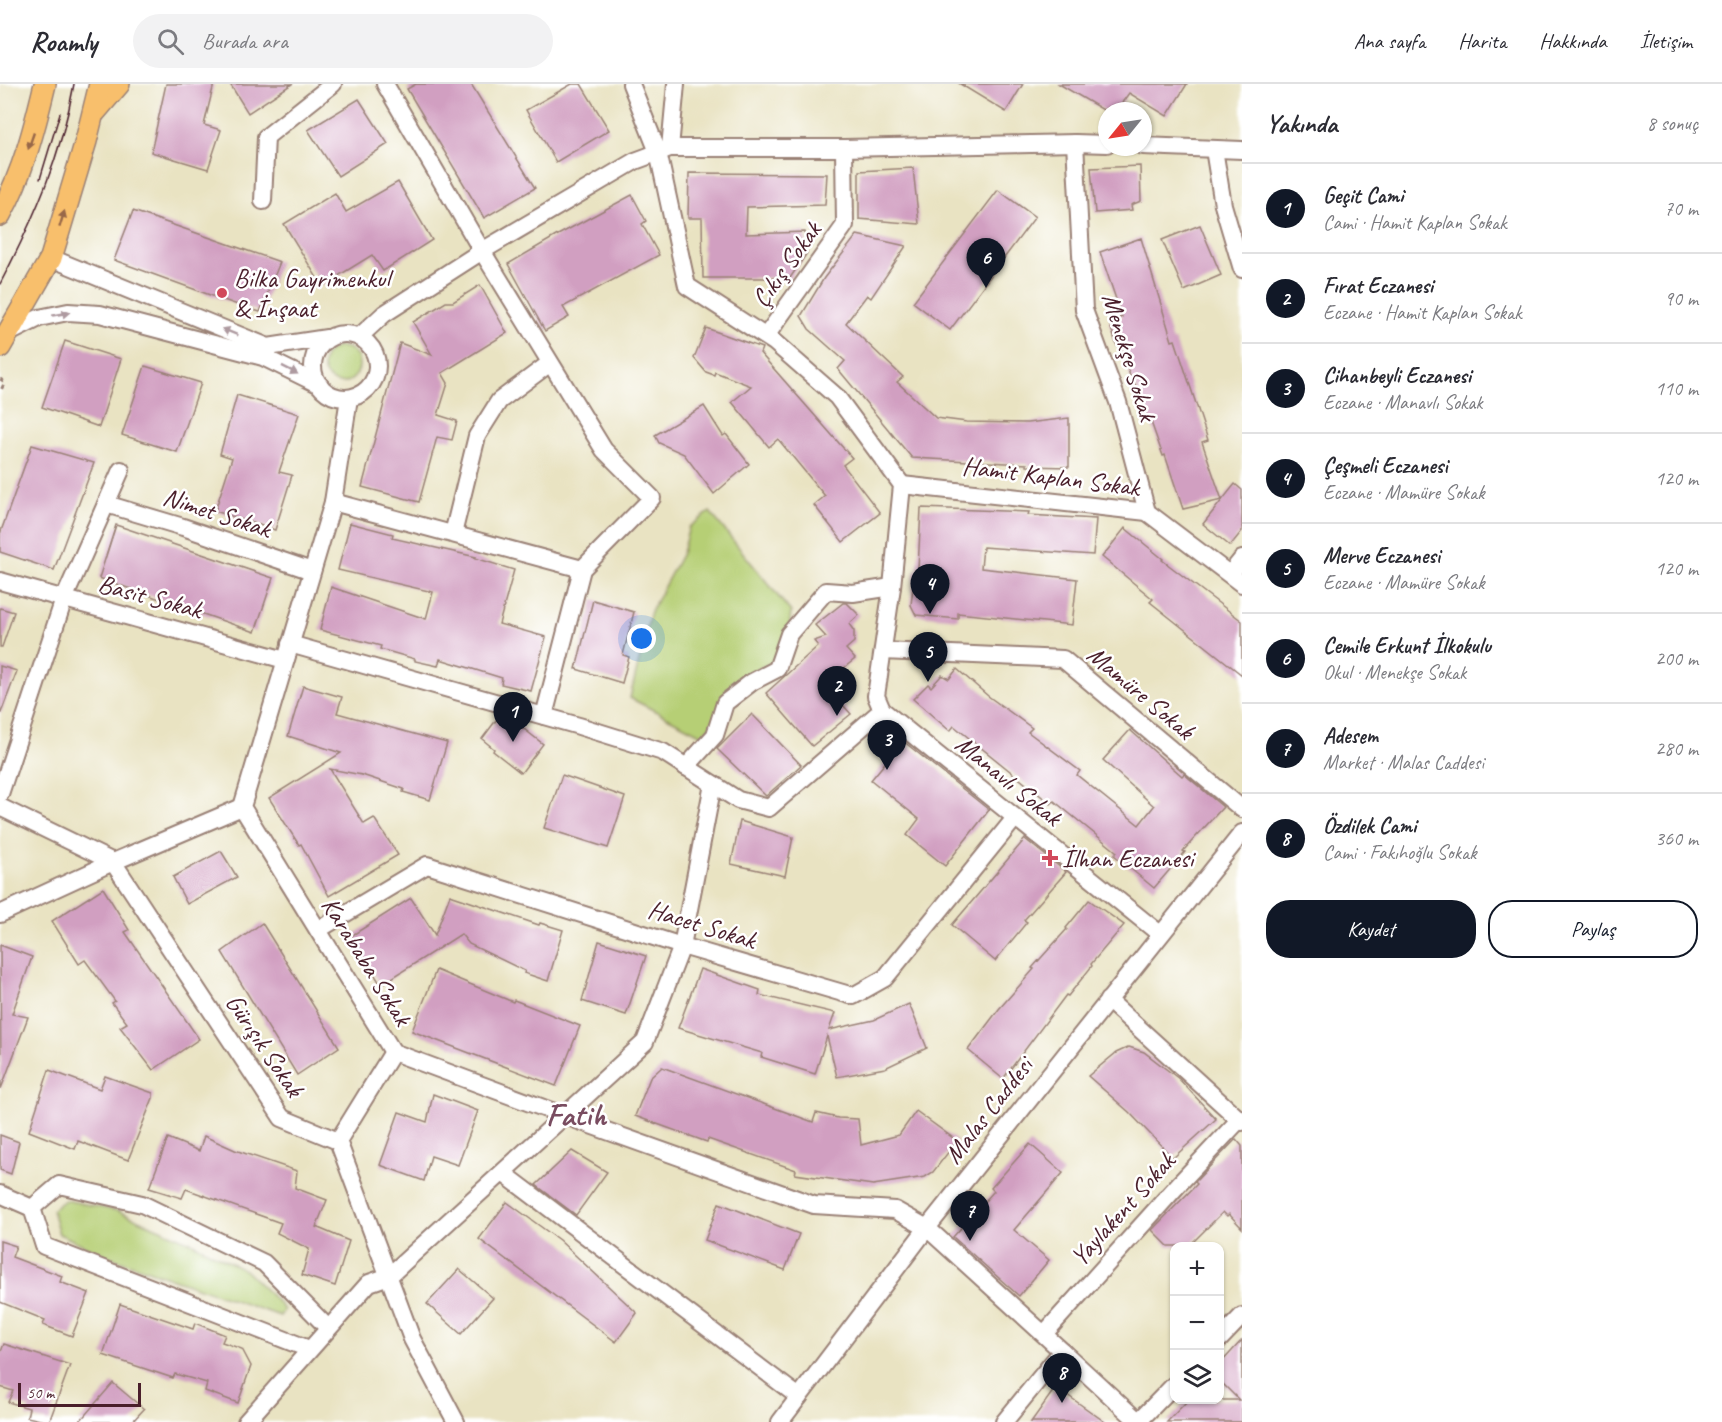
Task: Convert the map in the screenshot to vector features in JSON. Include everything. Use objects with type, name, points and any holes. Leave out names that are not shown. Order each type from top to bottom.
[{"type":"main road","points":[[0,214],[12,193],[33,136],[45,84]]},
{"type":"main road","points":[[4,340],[51,258],[100,84]]},
{"type":"main road","points":[[92,115],[119,84]]},
{"type":"street","points":[[262,201],[266,137],[333,84]]},
{"type":"street","points":[[385,84],[482,251],[604,450],[652,498],[582,569],[544,716]]},
{"type":"street","points":[[288,652],[544,716],[663,752],[738,800],[769,808],[882,710],[876,696],[892,587],[902,485],[837,397],[766,336],[687,286],[664,150],[632,84]]},
{"type":"street","points":[[664,150],[676,84]]},
{"type":"street","name":"Menekşe Sokak","points":[[1075,143],[1084,310],[1118,402],[1147,512]]},
{"type":"street","points":[[359,337],[384,314],[482,251],[635,161],[664,150],[1098,144]]},
{"type":"street","points":[[1152,146],[1242,150]]},
{"type":"street","name":"Çıkış Sokak","points":[[766,336],[845,225],[844,148]]},
{"type":"street","points":[[1214,149],[1223,205],[1242,269]]},
{"type":"street","points":[[51,258],[268,347],[346,333],[359,337],[372,348],[377,357],[378,368],[369,388],[360,395],[349,398],[328,393],[314,375],[315,354],[327,338]]},
{"type":"street","points":[[4,340],[39,318],[68,312],[99,314],[263,357],[320,385]]},
{"type":"street","points":[[453,534],[477,436],[499,401],[550,363]]},
{"type":"street","points":[[3,910],[242,807],[333,502],[349,398]]},
{"type":"street","points":[[0,794],[64,598],[121,470]]},
{"type":"street","name":"Hamit Kaplan Sokak","points":[[902,485],[1147,512],[1236,579]]},
{"type":"street","points":[[333,502],[582,569]]},
{"type":"street","name":"Nimet Sokak","points":[[106,504],[183,526],[312,571]]},
{"type":"street","points":[[1236,579],[1242,559]]},
{"type":"street","name":"Basit Sokak","points":[[0,581],[288,652]]},
{"type":"street","points":[[686,767],[715,735],[725,703],[752,682],[777,669],[789,634],[826,591],[853,593],[892,587]]},
{"type":"street","name":"Mamüre Sokak","points":[[883,651],[1063,659],[1242,809]]},
{"type":"street","name":"Manavlı Sokak","points":[[882,710],[1160,934]]},
{"type":"street","points":[[246,1422],[369,1283],[389,1276],[645,1042],[682,946],[713,784]]},
{"type":"street","points":[[0,807],[113,862]]},
{"type":"street","name":"Karababa Sokak","points":[[242,807],[393,1052],[814,1205],[895,1210],[927,1228],[1139,1422]]},
{"type":"street","name":"Hacet Sokak","points":[[318,930],[427,865],[682,946],[853,996],[885,978],[1015,818]]},
{"type":"street","name":"Malas Caddesi","points":[[787,1420],[799,1397],[927,1228],[1242,833]]},
{"type":"street","name":"Gürışık Sokak","points":[[113,862],[282,1118],[338,1141]]},
{"type":"street","points":[[1108,999],[1241,1121]]},
{"type":"street","points":[[393,1052],[338,1141],[412,1339],[456,1422]]},
{"type":"street","name":"Yaylakent Sokak","points":[[1044,1334],[1178,1185],[1241,1121]]},
{"type":"street","points":[[503,1173],[799,1397]]},
{"type":"street","points":[[32,1208],[59,1185],[142,1204],[264,1263],[328,1328]]},
{"type":"street","points":[[0,1194],[32,1208],[44,1246],[309,1349]]},
{"type":"street","points":[[1224,1335],[1242,1316]]},
{"type":"street","points":[[1004,1422],[1062,1351]]},
{"type":"street","points":[[1139,1422],[1170,1388]]},
{"type":"path","points":[[0,379],[5,382],[0,392]]},
{"type":"green space","points":[[341,347],[354,352],[359,365],[354,378],[341,383],[328,378],[323,365],[328,352]]},
{"type":"green space","points":[[710,512],[791,612],[787,648],[771,663],[740,678],[704,736],[630,698],[651,611],[682,553],[689,527]]},
{"type":"green space","points":[[65,1200],[118,1211],[193,1243],[245,1270],[284,1310],[280,1316],[110,1257],[59,1234],[52,1210]]},
{"type":"building","points":[[166,84],[214,84],[204,125],[221,130],[208,169],[151,152]]},
{"type":"building","points":[[230,84],[292,84],[248,113]]},
{"type":"building","points":[[416,84],[471,84],[535,188],[484,218],[407,89]]},
{"type":"building","points":[[572,84],[581,84],[609,130],[556,162],[526,110]]},
{"type":"building","points":[[960,84],[1023,84],[1006,112]]},
{"type":"building","points":[[1059,84],[1187,84],[1167,116],[1152,107],[1152,102],[1144,102],[1129,93],[1122,102],[1098,102],[1098,107]]},
{"type":"building","points":[[359,99],[388,144],[338,176],[308,130]]},
{"type":"building","points":[[1140,166],[1141,201],[1131,205],[1132,210],[1095,213],[1091,168]]},
{"type":"building","points":[[913,168],[919,224],[859,219],[859,171]]},
{"type":"building","points":[[689,173],[827,174],[825,205],[747,207],[746,234],[805,232],[807,253],[790,278],[703,278],[702,218],[688,218]]},
{"type":"building","points":[[398,182],[432,240],[383,271],[372,255],[322,286],[284,224],[335,193],[346,212]]},
{"type":"building","points":[[998,190],[1035,217],[950,330],[913,302]]},
{"type":"building","points":[[632,195],[646,221],[642,224],[659,255],[563,307],[569,317],[545,331],[508,264]]},
{"type":"building","points":[[133,211],[280,262],[260,312],[114,260]]},
{"type":"building","points":[[1200,225],[1221,275],[1184,291],[1162,240]]},
{"type":"building","points":[[857,235],[906,246],[871,298],[867,295],[846,323],[903,377],[897,382],[936,418],[967,422],[1027,423],[1069,418],[1069,467],[912,458],[838,369],[845,361],[809,329],[801,316],[824,278]]},
{"type":"building","points":[[1141,238],[1172,341],[1175,340],[1208,440],[1202,442],[1222,500],[1183,509],[1165,455],[1163,456],[1109,322],[1122,317],[1100,252]]},
{"type":"building","points":[[480,285],[507,333],[442,373],[448,383],[438,415],[457,421],[452,440],[437,437],[419,502],[362,487],[400,343],[432,355],[413,322],[446,302],[453,302]]},
{"type":"building","points":[[706,328],[762,348],[760,353],[852,458],[843,465],[880,513],[843,542],[814,505],[825,496],[778,439],[769,447],[732,402],[751,386],[715,372],[714,375],[706,372],[694,358]]},
{"type":"building","points":[[65,341],[121,359],[99,427],[42,407]]},
{"type":"building","points":[[145,366],[201,383],[177,452],[122,435]]},
{"type":"building","points":[[237,395],[299,414],[279,472],[292,475],[275,530],[215,511],[232,458],[220,454]]},
{"type":"building","points":[[704,406],[723,436],[726,434],[749,464],[714,494],[684,454],[659,443],[655,435]]},
{"type":"building","points":[[32,445],[94,463],[54,570],[0,552],[0,534]]},
{"type":"building","points":[[1235,484],[1242,490],[1242,531],[1230,546],[1203,524]]},
{"type":"building","points":[[921,508],[1029,512],[1028,515],[1096,519],[1093,555],[983,547],[981,568],[1077,579],[1072,625],[958,613],[958,619],[916,615],[911,605],[915,570],[918,570]]},
{"type":"building","points":[[350,523],[393,534],[392,538],[476,557],[514,570],[499,624],[546,637],[531,691],[501,684],[502,678],[440,659],[438,666],[415,661],[415,659],[380,649],[381,646],[320,630],[331,587],[426,619],[433,592],[338,570]]},
{"type":"building","points":[[116,525],[273,578],[255,632],[99,578]]},
{"type":"building","points":[[1125,528],[1162,560],[1242,621],[1242,675],[1150,602],[1153,599],[1102,557]]},
{"type":"building","points":[[593,600],[634,612],[623,655],[629,657],[622,683],[576,669]]},
{"type":"building","points":[[843,603],[847,603],[859,615],[849,624],[854,631],[854,642],[846,649],[855,659],[824,684],[851,714],[812,746],[766,693],[818,646],[814,641],[826,637],[815,625]]},
{"type":"building","points":[[0,608],[14,612],[2,647],[0,647]]},
{"type":"building","points":[[0,666],[17,671],[1,713],[0,712]]},
{"type":"building","points":[[957,669],[988,696],[1032,728],[1028,732],[1080,771],[1077,775],[1139,825],[1154,806],[1103,760],[1130,730],[1182,776],[1184,774],[1223,807],[1183,851],[1185,852],[1154,888],[1114,855],[1117,852],[1054,801],[1051,804],[954,726],[950,731],[913,699],[928,684],[931,687],[942,675],[949,679]]},
{"type":"building","points":[[303,686],[342,697],[337,713],[447,743],[430,800],[403,792],[404,789],[362,775],[330,769],[364,824],[374,818],[398,855],[329,896],[301,844],[299,845],[269,798],[341,753],[288,736]]},
{"type":"building","points":[[752,714],[801,765],[766,796],[717,749]]},
{"type":"building","points":[[500,715],[513,724],[515,722],[543,744],[521,773],[493,751],[494,749],[482,739]]},
{"type":"building","points":[[903,741],[989,810],[945,866],[907,835],[919,819],[871,780]]},
{"type":"building","points":[[562,775],[625,797],[608,848],[544,828]]},
{"type":"building","points":[[740,821],[793,837],[785,876],[731,864]]},
{"type":"building","points":[[1025,839],[1066,872],[1024,920],[1027,922],[995,961],[952,925]]},
{"type":"building","points":[[221,851],[237,877],[187,904],[173,877]]},
{"type":"building","points":[[103,888],[129,930],[125,932],[199,1039],[153,1070],[120,1027],[127,1023],[112,1003],[115,1001],[85,960],[79,964],[52,921]]},
{"type":"building","points":[[450,895],[539,925],[540,923],[563,930],[548,981],[524,973],[525,971],[469,944],[461,934],[381,985],[351,936],[411,898],[435,935]]},
{"type":"building","points":[[1089,900],[1124,925],[1068,996],[1066,995],[1003,1079],[968,1050]]},
{"type":"building","points":[[262,923],[339,1047],[297,1075],[222,952]]},
{"type":"building","points":[[599,941],[646,956],[626,1015],[582,1001]]},
{"type":"building","points":[[0,945],[32,957],[12,1014],[28,1017],[1,1089]]},
{"type":"building","points":[[700,969],[760,990],[759,995],[835,1013],[829,1030],[874,1020],[909,1004],[927,1048],[885,1068],[837,1077],[827,1036],[815,1074],[761,1057],[762,1053],[678,1028]]},
{"type":"building","points":[[436,970],[513,1002],[514,1000],[580,1026],[556,1086],[412,1031]]},
{"type":"building","points":[[1129,1047],[1144,1052],[1179,1079],[1216,1119],[1173,1158],[1129,1112],[1088,1076],[1116,1053]]},
{"type":"building","points":[[662,1067],[813,1122],[816,1113],[838,1118],[858,1119],[861,1145],[899,1135],[916,1111],[957,1141],[933,1172],[925,1177],[873,1185],[795,1174],[796,1170],[635,1116],[650,1078]]},
{"type":"building","points":[[49,1070],[100,1089],[105,1076],[153,1093],[128,1160],[78,1141],[75,1149],[29,1131]]},
{"type":"building","points":[[433,1094],[478,1111],[458,1165],[431,1156],[424,1181],[380,1165],[399,1112],[427,1122]]},
{"type":"building","points":[[0,1135],[19,1142],[11,1174],[0,1170]]},
{"type":"building","points":[[204,1136],[235,1150],[297,1171],[295,1188],[327,1200],[316,1227],[349,1241],[335,1286],[302,1275],[309,1249],[277,1233],[281,1223],[186,1189],[182,1198],[149,1188],[168,1138],[199,1151]]},
{"type":"building","points":[[1236,1139],[1242,1146],[1242,1228],[1229,1214],[1227,1216],[1223,1212],[1193,1242],[1170,1242],[1168,1246],[1152,1230],[1197,1184],[1195,1182]]},
{"type":"building","points":[[1030,1144],[1063,1173],[1014,1230],[1049,1260],[1019,1296],[953,1237],[994,1191],[991,1188]]},
{"type":"building","points":[[572,1151],[607,1172],[576,1215],[536,1185]]},
{"type":"building","points":[[507,1202],[559,1240],[637,1313],[616,1342],[479,1239]]},
{"type":"building","points":[[719,1203],[799,1234],[785,1270],[705,1240]]},
{"type":"building","points":[[0,1241],[16,1246],[12,1257],[62,1276],[60,1282],[89,1293],[72,1336],[43,1325],[45,1320],[0,1302]]},
{"type":"building","points":[[459,1269],[493,1298],[461,1334],[427,1304]]},
{"type":"building","points":[[120,1304],[193,1329],[195,1323],[225,1335],[222,1342],[242,1349],[251,1366],[238,1403],[205,1391],[207,1383],[175,1374],[173,1378],[103,1355]]},
{"type":"building","points":[[1242,1340],[1242,1422],[1167,1422],[1184,1404],[1224,1404],[1224,1400],[1239,1400],[1224,1385],[1224,1360]]},
{"type":"building","points":[[4,1344],[70,1365],[49,1422],[27,1417],[29,1408],[8,1402],[13,1391],[0,1387],[0,1354]]},
{"type":"building","points":[[113,1383],[144,1409],[132,1422],[79,1422]]},
{"type":"building","points":[[1056,1387],[1105,1422],[1031,1422]]},
{"type":"tram line","points":[[0,284],[45,187],[62,137],[74,84]]},
{"type":"tram line","points":[[40,179],[60,113]]},
{"type":"place","name":"Cemile Erkunt İlkokulu","points":[[986,288]]},
{"type":"place","name":"Bilka Gayrimenkul & İnşaat","points":[[222,293]]},
{"type":"place","name":"Çeşmeli Eczanesi","points":[[930,614]]},
{"type":"place","name":"Merve Eczanesi","points":[[928,682]]},
{"type":"place","name":"Fırat Eczanesi","points":[[837,716]]},
{"type":"place","name":"Geçit Cami","points":[[513,742]]},
{"type":"place","name":"Cihanbeyli Eczanesi","points":[[887,770]]},
{"type":"place","name":"İlhan Eczanesi","points":[[1050,858]]},
{"type":"place","name":"Adesem","points":[[970,1241]]},
{"type":"place","name":"Özdilek Cami","points":[[1062,1403]]},
{"type":"district","name":"Fatih","points":[[576,1114]]}]
